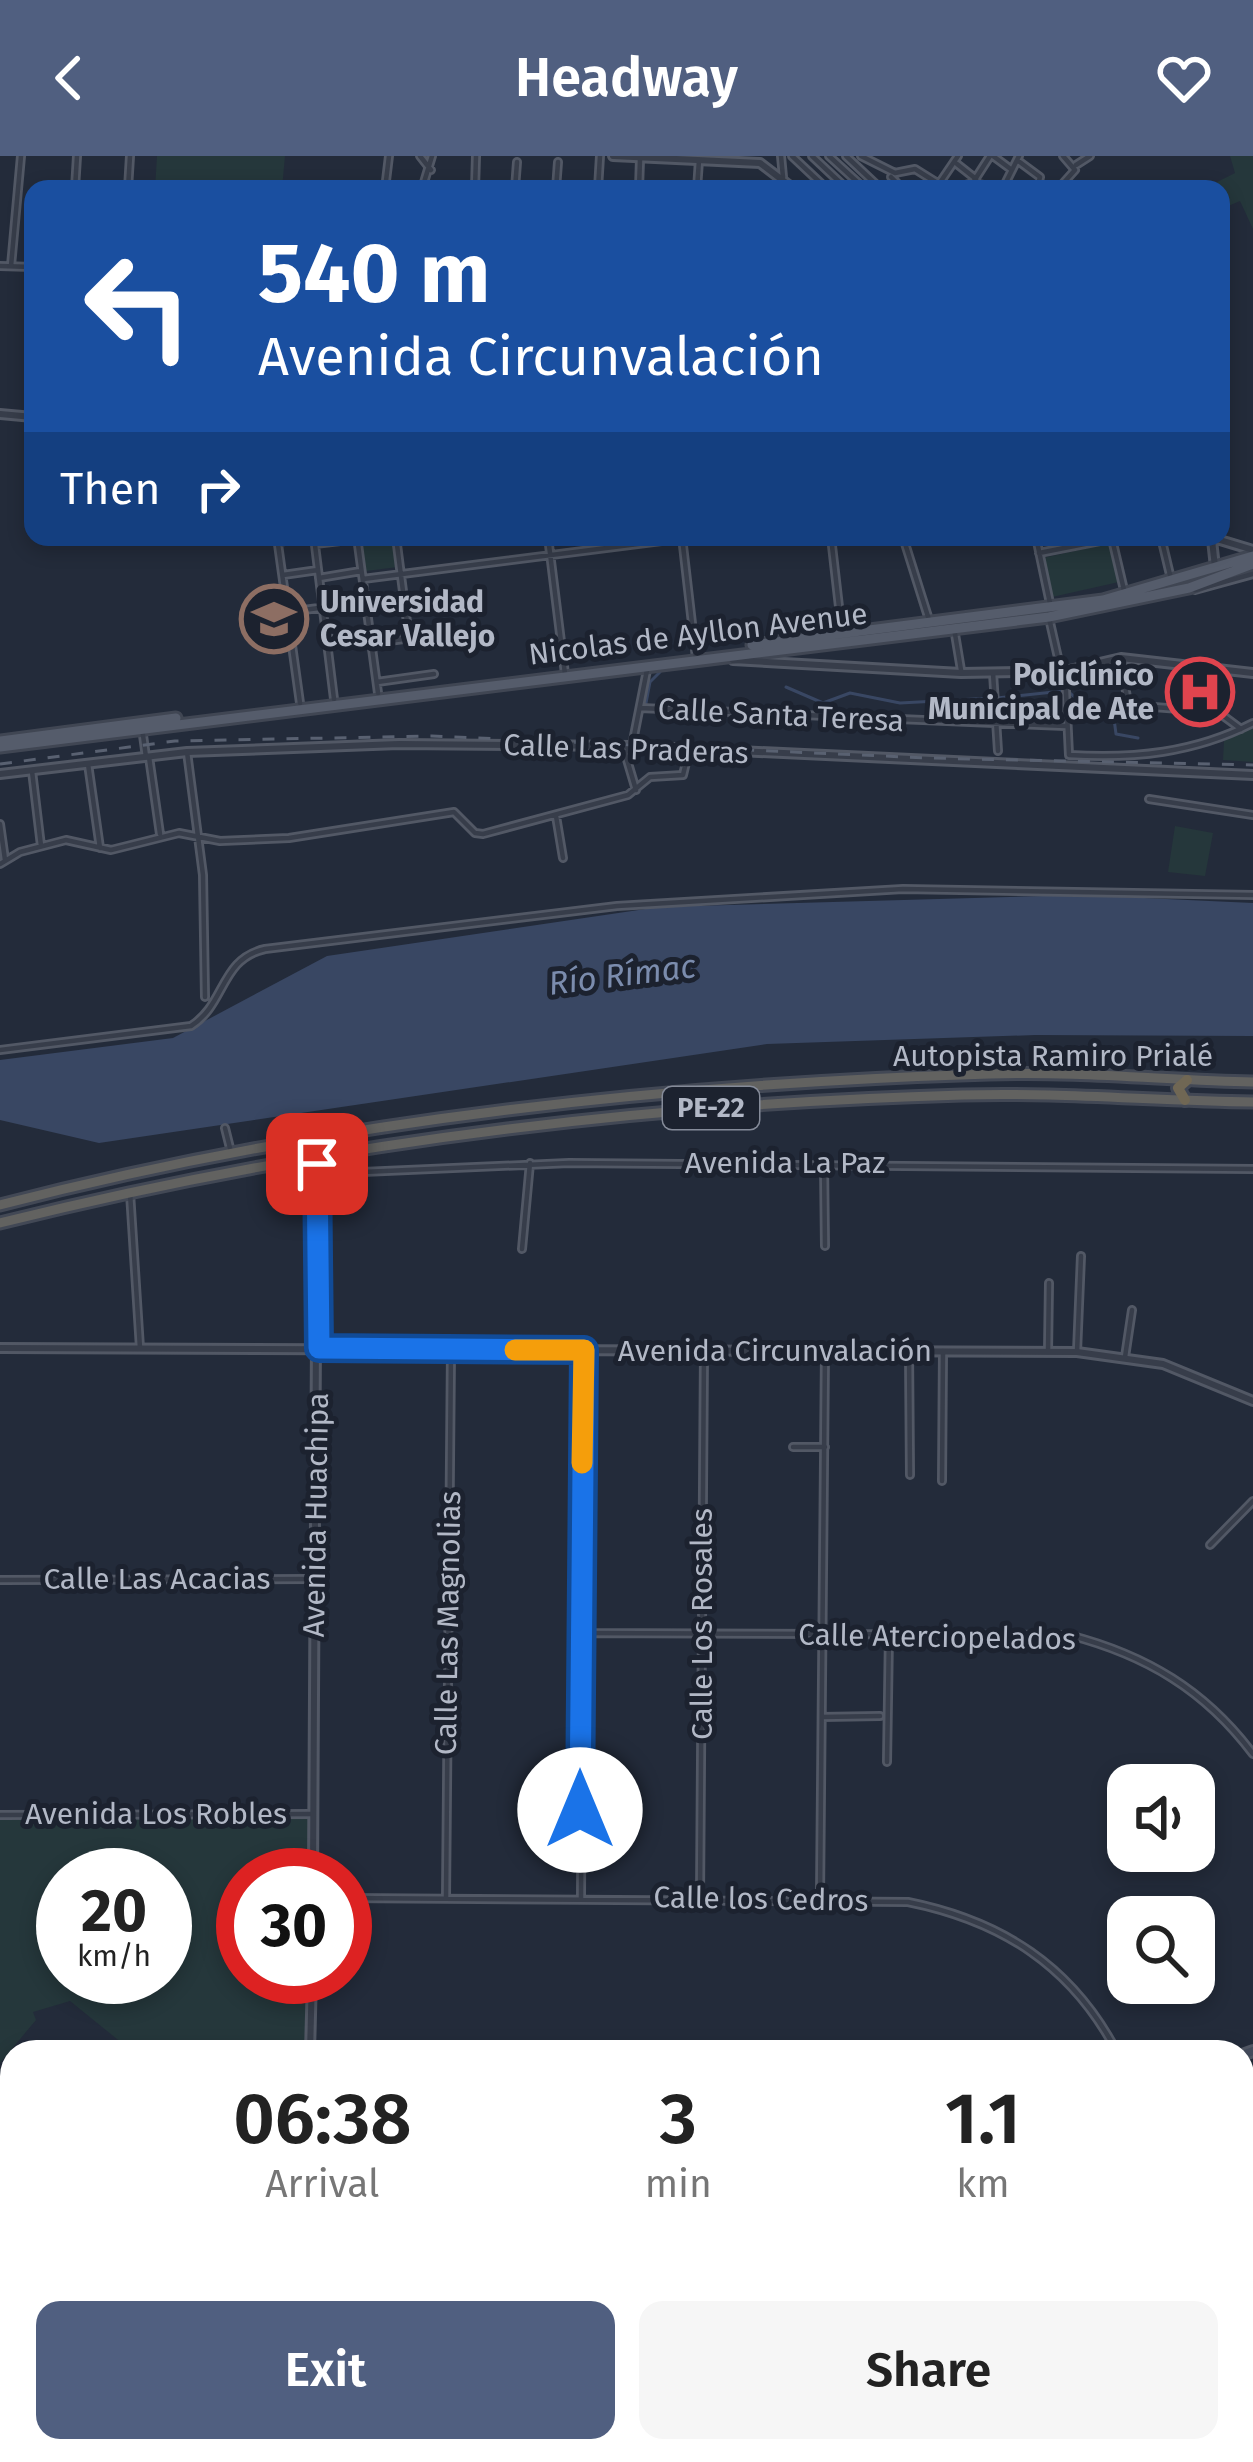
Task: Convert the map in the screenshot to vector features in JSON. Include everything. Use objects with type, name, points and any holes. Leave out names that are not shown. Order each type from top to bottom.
[{"type":"highway","name":"Autopista Ramiro Prialé","points":[[0,1205],[231,1153],[396,1123],[720,1087],[994,1074],[1253,1082]]},
{"type":"highway","points":[[1185,1100],[1178,1090],[1187,1080]]},
{"type":"highway","name":"Autopista Ramiro Prialé","points":[[0,1223],[317,1155],[455,1132],[722,1107],[968,1095],[1253,1102]]},
{"type":"highway","points":[[317,1155],[326,1142],[396,1123]]},
{"type":"main road","name":"Nicolas de Ayllon Avenue","points":[[1103,603],[1253,557]]},
{"type":"main road","name":"Nicolas de Ayllon Avenue","points":[[0,744],[954,628],[1189,588],[1253,557]]},
{"type":"main road","name":"Nicolas de Ayllon Avenue","points":[[843,638],[930,623],[1050,612]]},
{"type":"main road","name":"Nicolas de Ayllon Avenue","points":[[142,726],[334,699],[378,687],[697,656]]},
{"type":"street","points":[[11,266],[21,156]]},
{"type":"street","points":[[420,156],[431,171]]},
{"type":"street","points":[[426,180],[432,156]]},
{"type":"street","points":[[613,156],[760,163],[783,178]]},
{"type":"street","points":[[781,156],[783,178]]},
{"type":"street","points":[[792,156],[817,180]]},
{"type":"street","points":[[812,156],[837,180]]},
{"type":"street","points":[[829,156],[856,180]]},
{"type":"street","points":[[846,156],[872,180]]},
{"type":"street","points":[[861,156],[882,159],[897,180]]},
{"type":"street","points":[[992,156],[1012,170]]},
{"type":"street","points":[[1063,156],[1076,165]]},
{"type":"street","points":[[1065,180],[1090,156]]},
{"type":"street","points":[[1008,180],[1018,158],[1039,180]]},
{"type":"street","points":[[516,180],[517,161]]},
{"type":"street","points":[[557,180],[558,162]]},
{"type":"street","points":[[889,180],[915,169],[934,180]]},
{"type":"street","points":[[0,266],[24,267]]},
{"type":"street","points":[[279,546],[300,703]]},
{"type":"street","points":[[315,546],[334,699]]},
{"type":"street","points":[[358,546],[378,687],[434,674]]},
{"type":"street","points":[[397,546],[409,638]]},
{"type":"street","points":[[549,546],[565,672]]},
{"type":"street","points":[[283,575],[401,574],[620,546]]},
{"type":"street","points":[[683,546],[697,656],[888,672],[1063,671],[1121,658],[1253,674]]},
{"type":"street","points":[[832,546],[843,638]]},
{"type":"street","points":[[905,546],[930,623]]},
{"type":"street","points":[[1038,546],[1063,671],[1067,753],[1100,757],[1198,746],[1253,723]]},
{"type":"street","points":[[1039,553],[1075,546]]},
{"type":"street","points":[[1117,546],[1124,590]]},
{"type":"street","points":[[1163,546],[1171,579]]},
{"type":"street","points":[[1103,603],[1124,590],[1211,571],[1214,546]]},
{"type":"street","points":[[1189,588],[1206,590],[1253,574]]},
{"type":"street","points":[[288,612],[366,602]]},
{"type":"street","points":[[954,628],[961,670]]},
{"type":"street","points":[[327,640],[370,633]]},
{"type":"street","points":[[371,643],[427,636]]},
{"type":"street","points":[[1121,658],[1128,705],[1217,712],[1241,729]]},
{"type":"street","points":[[636,790],[626,760],[648,664]]},
{"type":"street","points":[[993,672],[998,751]]},
{"type":"street","name":"Calle Santa Teresa","points":[[640,708],[1066,726]]},
{"type":"street","points":[[142,726],[160,836]]},
{"type":"street","name":"Calle Las Praderas","points":[[0,774],[187,752],[337,744],[632,746],[1253,775]]},
{"type":"street","points":[[187,752],[198,833],[205,997]]},
{"type":"street","points":[[0,824],[2,862],[66,840],[100,849],[198,833],[220,841],[290,838],[454,812],[483,834],[636,790],[650,777],[683,775],[688,754],[739,752]]},
{"type":"street","points":[[88,764],[100,849]]},
{"type":"street","points":[[32,771],[41,846]]},
{"type":"street","points":[[1149,799],[1253,814]]},
{"type":"street","points":[[556,815],[563,858]]},
{"type":"street","points":[[0,1051],[191,1025],[208,1011],[223,978],[241,957],[265,949],[616,906],[903,889],[1253,895]]},
{"type":"street","points":[[225,1128],[231,1153]]},
{"type":"street","name":"Avenida Huachipa","points":[[313,1848],[317,1155]]},
{"type":"street","points":[[522,1249],[530,1163]]},
{"type":"street","name":"Avenida La Paz","points":[[317,1174],[530,1163],[1253,1169]]},
{"type":"street","points":[[824,1163],[825,1246]]},
{"type":"street","points":[[130,1193],[140,1348]]},
{"type":"street","points":[[1077,1352],[1081,1256]]},
{"type":"street","points":[[1048,1352],[1049,1283]]},
{"type":"street","points":[[1126,1357],[1132,1310]]},
{"type":"street","name":"Avenida Circunvalación","points":[[0,1348],[1077,1352],[1126,1357],[1206,1378],[1253,1401]]},
{"type":"street","name":"Calle Las Magnolias","points":[[446,1898],[451,1349]]},
{"type":"street","points":[[581,1898],[584,1350]]},
{"type":"street","name":"Calle Los Rosales","points":[[700,1898],[704,1351]]},
{"type":"street","points":[[820,1898],[825,1351]]},
{"type":"street","points":[[909,1351],[910,1475]]},
{"type":"street","points":[[942,1481],[944,1352]]},
{"type":"street","points":[[793,1447],[824,1447]]},
{"type":"street","points":[[1210,1545],[1253,1501]]},
{"type":"street","name":"Calle Las Acacias","points":[[0,1580],[314,1579]]},
{"type":"street","name":"Calle Aterciopelados","points":[[580,1633],[1069,1635],[1119,1648],[1196,1693],[1229,1722],[1253,1754]]},
{"type":"street","points":[[887,1762],[889,1634]]},
{"type":"street","points":[[822,1717],[880,1716]]},
{"type":"street","name":"Avenida Los Robles","points":[[0,1815],[313,1814]]},
{"type":"street","name":"Calle los Cedros","points":[[372,1898],[908,1902],[988,1926],[1034,1950],[1064,1975],[1109,2040]]},
{"type":"street","points":[[310,2040],[311,2004]]},
{"type":"shaded area","points":[[157,156],[285,156],[283,180],[156,180]]},
{"type":"shaded area","points":[[1230,156],[1253,156],[1253,229],[1240,201],[1230,205],[1230,180],[1221,180],[1235,173]]},
{"type":"shaded area","points":[[362,546],[395,546],[398,567],[366,571]]},
{"type":"shaded area","points":[[1112,546],[1119,582],[1052,597],[1043,558]]},
{"type":"shaded area","points":[[1253,727],[1253,762],[1223,760],[1224,741]]},
{"type":"shaded area","points":[[1175,826],[1213,833],[1205,876],[1168,872]]},
{"type":"shaded area","points":[[305,1815],[311,1821],[310,1848],[216,1848],[216,2004],[308,2004],[307,2040],[118,2040],[74,2004],[192,2004],[192,1848],[36,1848],[36,2004],[60,2004],[33,2012],[36,2020],[19,2040],[0,2040],[0,1817]]},
{"type":"water","name":"Río Rímac","points":[[1079,895],[1253,903],[1253,1036],[1035,1035],[767,1044],[99,1143],[0,1120],[0,1060],[173,1038],[327,956],[659,907]]},
{"type":"waterway","points":[[646,703],[650,682],[660,672]]},
{"type":"waterway","points":[[786,687],[823,703],[850,693],[900,703],[993,698]]},
{"type":"waterway","points":[[997,698],[1063,691]]},
{"type":"waterway","points":[[1070,693],[1091,712],[1113,711],[1116,734],[1138,738]]},
{"type":"railway","points":[[0,764],[175,741],[432,736],[929,758],[1253,765]]},
{"type":"slow traffic","points":[[515,1350],[584,1350],[582,1463]]},
{"type":"place","name":"Universidad Cesar Vallejo","points":[[274,619]]},
{"type":"place","name":"Policlínico Municipal de Ate","points":[[1200,692]]},
{"type":"route","points":[[317,1164],[319,1348],[584,1350],[580,1810]]}]
